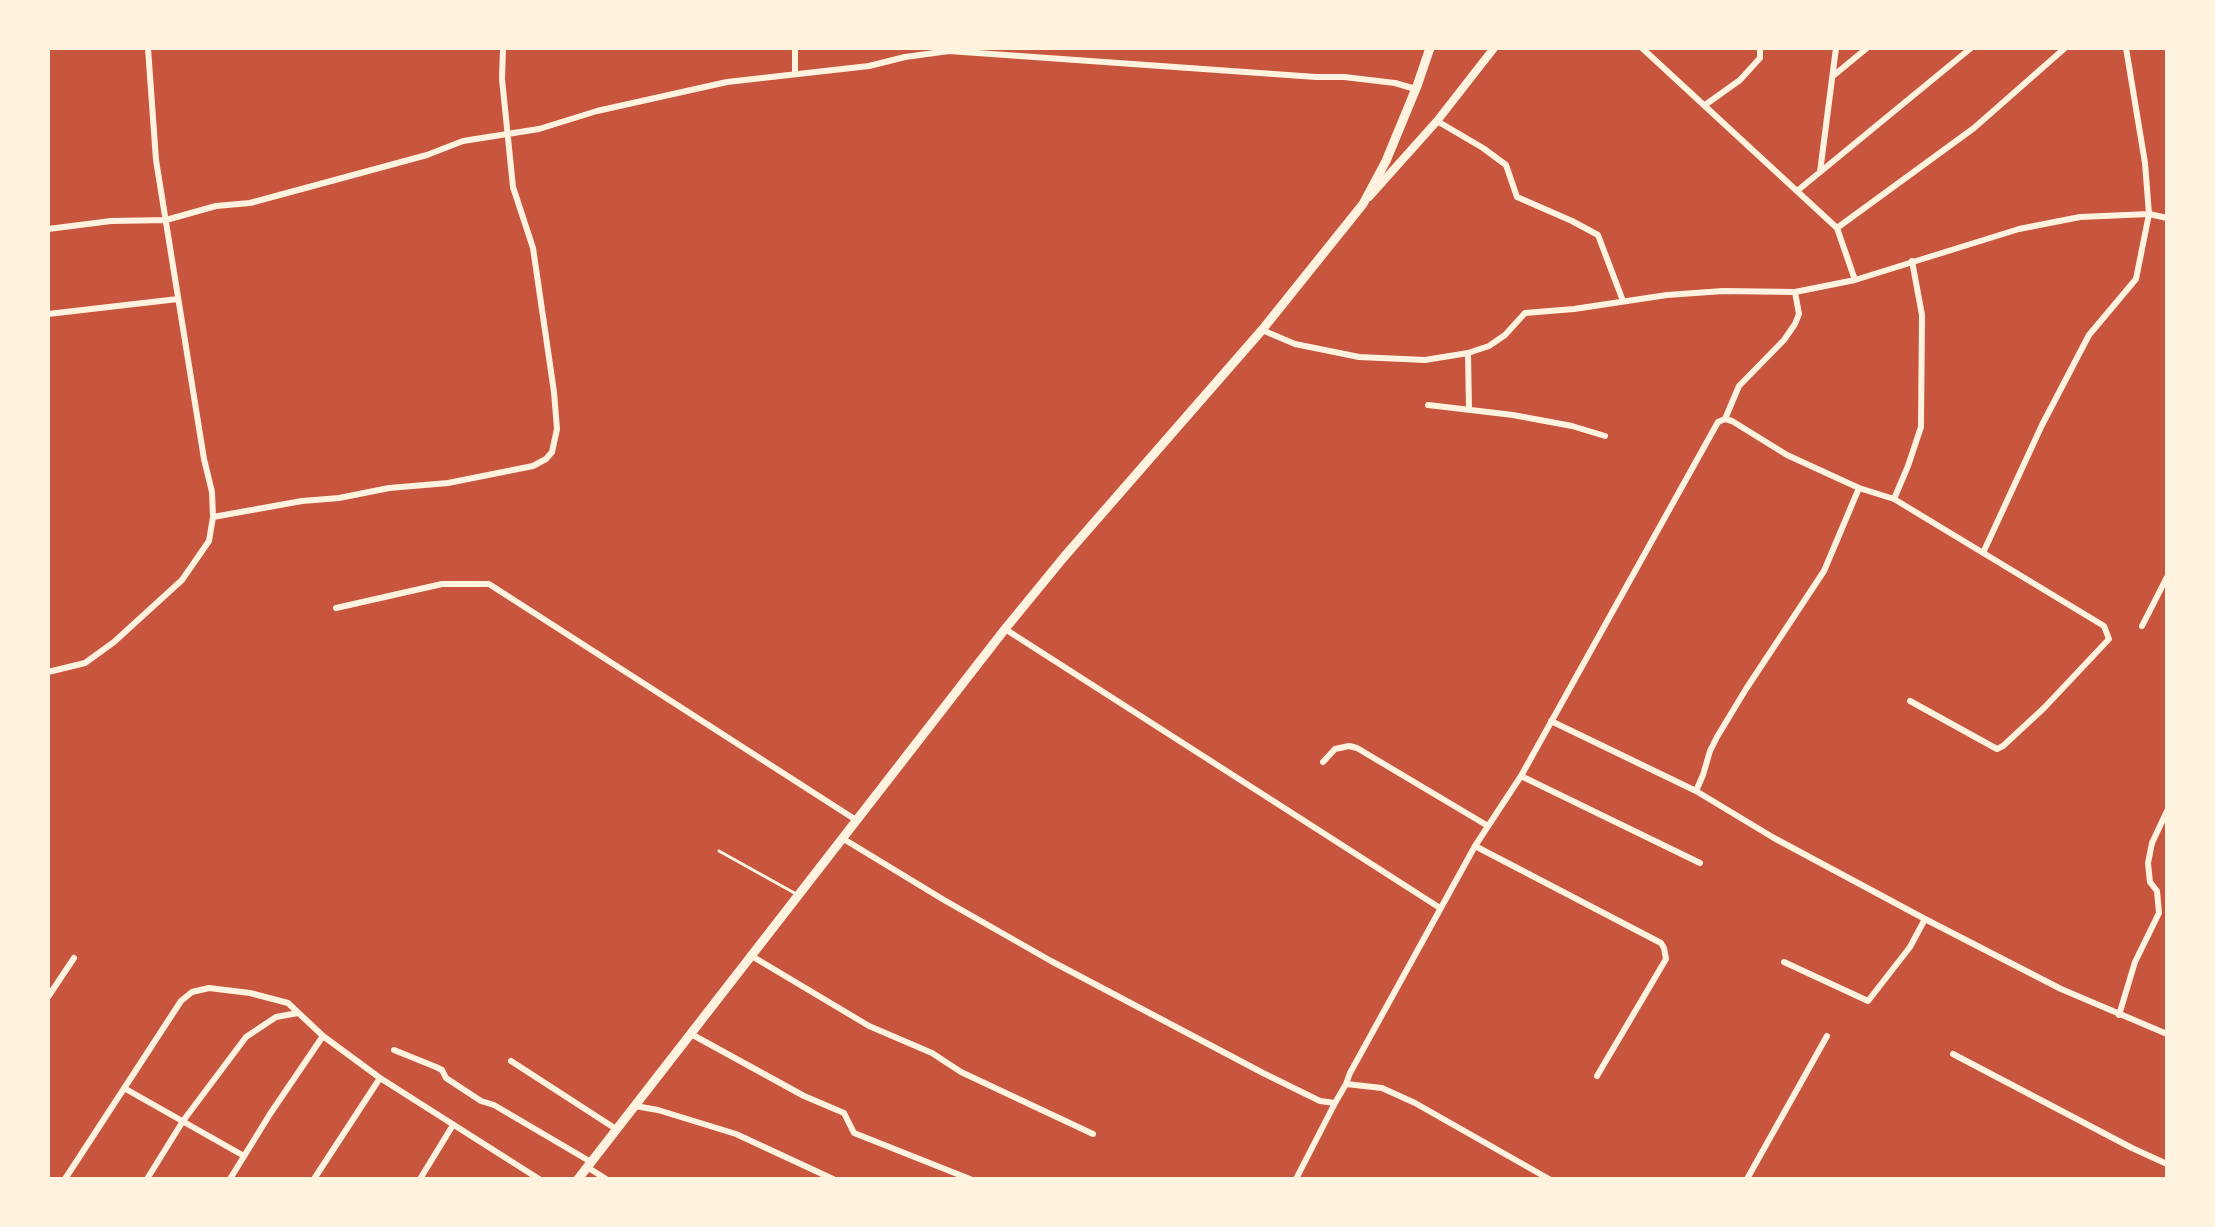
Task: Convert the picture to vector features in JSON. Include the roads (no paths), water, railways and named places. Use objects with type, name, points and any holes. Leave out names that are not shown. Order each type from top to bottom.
[{"type":"main road","points":[[1363,204],[1386,161],[1429,48]]},
{"type":"main road","points":[[578,1179],[1005,629],[1262,330],[1494,48]]},
{"type":"street","points":[[48,672],[85,663],[114,642],[182,580],[209,541],[213,517],[212,492],[156,160],[148,48]]},
{"type":"street","points":[[213,517],[389,488],[448,483],[533,466],[552,452],[557,429],[552,377],[533,248],[513,187],[502,79],[503,48]]},
{"type":"street","points":[[795,48],[795,74]]},
{"type":"street","points":[[1642,48],[1837,228],[1855,280]]},
{"type":"street","points":[[1705,105],[1740,80],[1760,58],[1760,48]]},
{"type":"street","points":[[1820,172],[1836,48]]},
{"type":"street","points":[[1832,77],[1867,48]]},
{"type":"street","points":[[1797,191],[1971,48]]},
{"type":"street","points":[[1837,228],[1974,128],[2065,48]]},
{"type":"street","points":[[1983,553],[2042,425],[2089,335],[2136,279],[2149,214],[2145,163],[2126,48]]},
{"type":"street","points":[[48,229],[111,221],[166,220],[216,206],[250,203],[427,155],[463,141],[539,129],[597,111],[727,82],[869,66],[949,51],[1344,77],[1412,88],[1417,86]]},
{"type":"street","points":[[1437,121],[1506,165],[1517,197],[1598,235],[1623,301]]},
{"type":"street","points":[[1262,330],[1295,344],[1359,357],[1425,360],[1489,346],[1525,313],[1667,295],[1723,291],[1795,292],[1855,280],[2019,229],[2064,220],[2149,214],[2167,218]]},
{"type":"street","points":[[1894,499],[1921,427],[1922,315],[1912,261]]},
{"type":"street","points":[[1296,1179],[1440,908],[1475,846],[1521,776],[1711,430],[1725,419],[1739,386],[1784,340],[1795,324],[1799,314],[1795,292]]},
{"type":"street","points":[[48,314],[178,299]]},
{"type":"street","points":[[1468,353],[1469,408]]},
{"type":"street","points":[[1428,405],[1469,408],[1572,426],[1605,436]]},
{"type":"street","points":[[1725,419],[1787,455],[1859,488],[1894,499],[2104,626],[2109,639],[2044,708],[1997,749],[1910,701]]},
{"type":"street","points":[[1696,791],[1717,737],[1824,571],[1859,488]]},
{"type":"street","points":[[2142,626],[2167,577]]},
{"type":"street","points":[[336,608],[442,584],[489,584],[856,820]]},
{"type":"street","points":[[1005,629],[1440,908]]},
{"type":"street","points":[[1551,721],[1696,791],[1774,838],[2061,989],[2167,1034]]},
{"type":"street","points":[[1323,762],[1335,749],[1357,748],[1488,826]]},
{"type":"street","points":[[1521,776],[1700,863]]},
{"type":"street","points":[[2119,1015],[2135,962],[2159,913],[2157,891],[2150,882],[2148,863],[2152,843],[2167,811]]},
{"type":"street","points":[[842,838],[1051,961],[1263,1073],[1320,1101],[1335,1103]]},
{"type":"street","points":[[1475,846],[1661,943],[1664,948],[1666,959],[1597,1076]]},
{"type":"street","points":[[1784,962],[1868,1001],[1910,947],[1925,919]]},
{"type":"street","points":[[750,955],[869,1026],[932,1053],[961,1072],[1093,1134]]},
{"type":"street","points":[[48,997],[74,958]]},
{"type":"street","points":[[65,1179],[181,1001],[192,992],[209,988],[250,993],[288,1003],[323,1036],[380,1078],[539,1179]]},
{"type":"street","points":[[147,1179],[183,1121],[246,1037],[276,1017],[298,1013]]},
{"type":"street","points":[[691,1034],[804,1096],[844,1113],[854,1133],[970,1179]]},
{"type":"street","points":[[230,1179],[323,1036]]},
{"type":"street","points":[[1747,1179],[1827,1036]]},
{"type":"street","points":[[394,1050],[442,1070],[445,1078],[589,1164],[606,1179]]},
{"type":"street","points":[[1953,1054],[2167,1164]]},
{"type":"street","points":[[511,1061],[616,1129]]},
{"type":"street","points":[[314,1179],[380,1078]]},
{"type":"street","points":[[1346,1084],[1382,1088],[1415,1103],[1549,1179]]},
{"type":"street","points":[[124,1088],[244,1156]]},
{"type":"street","points":[[634,1106],[658,1110],[736,1134],[833,1179]]},
{"type":"street","points":[[420,1179],[453,1125]]},
{"type":"lane","points":[[719,851],[798,895]]}]
